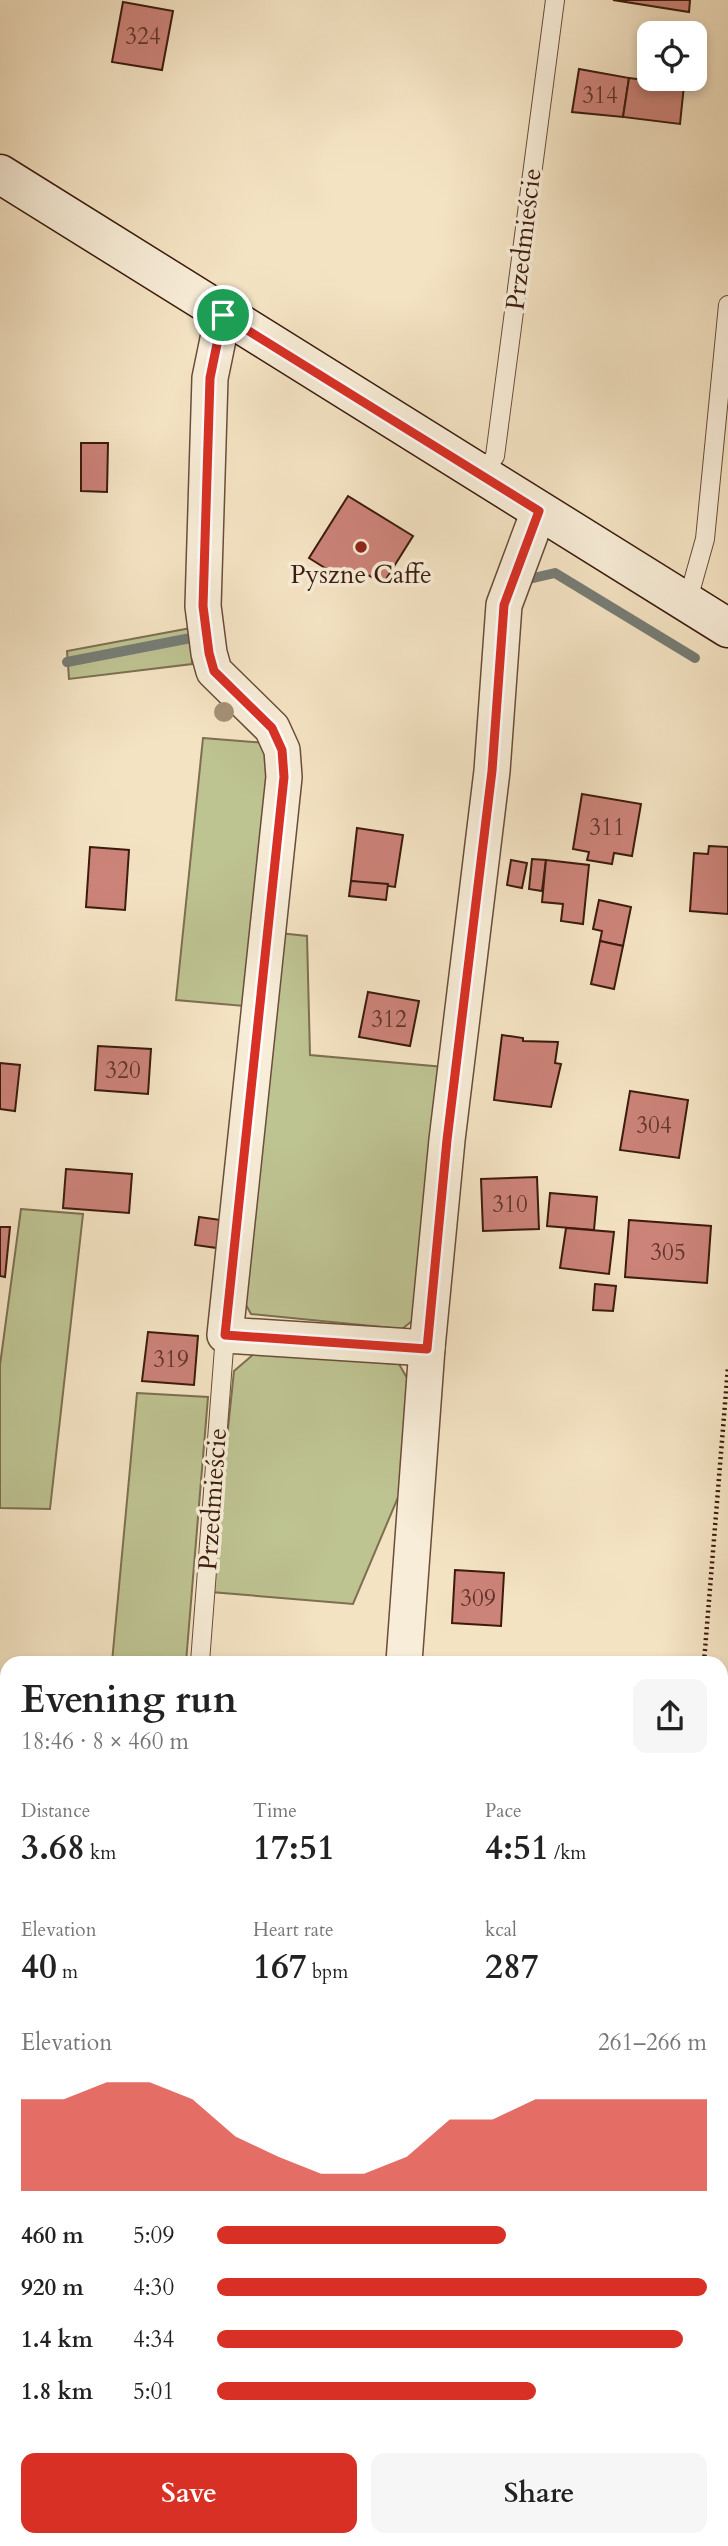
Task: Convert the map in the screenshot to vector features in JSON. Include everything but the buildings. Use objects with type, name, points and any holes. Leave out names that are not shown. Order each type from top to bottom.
[{"type":"main road","points":[[0,174],[728,628]]},
{"type":"street","name":"Przedmieście","points":[[223,315],[210,378],[203,606],[209,653],[214,671],[272,728],[282,750],[284,777],[225,1335]]},
{"type":"street","points":[[404,1656],[427,1349],[447,1140],[492,771],[504,605],[539,511]]},
{"type":"street","points":[[225,1335],[427,1349]]},
{"type":"lane","name":"Przedmieście","points":[[482,475],[495,456],[555,0]]},
{"type":"lane","points":[[687,603],[705,539],[728,305]]},
{"type":"lane","name":"Przedmieście","points":[[200,1656],[225,1335]]},
{"type":"path","points":[[705,1656],[728,1367]]},
{"type":"green space","points":[[191,628],[192,664],[69,679],[67,651]]},
{"type":"green space","points":[[203,738],[266,743],[274,760],[244,1006],[176,1000]]},
{"type":"green space","points":[[279,933],[307,936],[310,1055],[444,1067],[422,1313],[402,1329],[251,1314],[241,1296]]},
{"type":"green space","points":[[21,1209],[83,1214],[50,1509],[0,1508],[0,1365]]},
{"type":"green space","points":[[255,1353],[399,1364],[415,1392],[410,1469],[353,1604],[211,1592],[234,1371]]},
{"type":"green space","points":[[137,1393],[208,1397],[186,1656],[113,1656]]},
{"type":"waterway","points":[[529,579],[555,573],[695,658]]},
{"type":"waterway","points":[[67,662],[196,637]]},
{"type":"place","name":"Pyszne Caffe","points":[[361,547]]},
{"type":"route","points":[[223,315],[539,511],[504,605],[492,771],[447,1140],[427,1349],[225,1335],[284,777],[282,750],[272,728],[214,671],[209,653],[203,606],[210,378],[223,315]]}]
